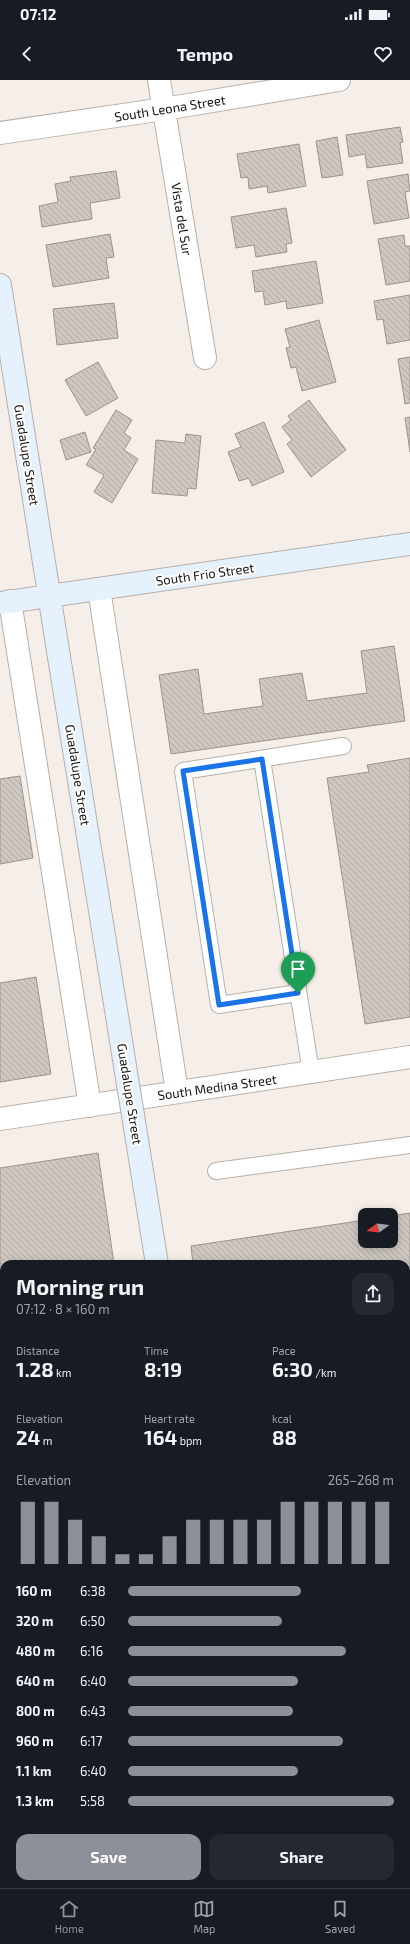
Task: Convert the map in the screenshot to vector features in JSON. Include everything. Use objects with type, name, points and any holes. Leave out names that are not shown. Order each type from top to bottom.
[{"type":"main road","name":"Guadalupe Street","points":[[0,285],[156,1260]]},
{"type":"main road","name":"South Frio Street","points":[[5,602],[410,544]]},
{"type":"street","name":"Vista del Sur","points":[[159,80],[206,358]]},
{"type":"street","name":"South Leona Street","points":[[0,132],[164,109],[339,80]]},
{"type":"street","points":[[99,589],[177,1092]]},
{"type":"street","points":[[5,602],[90,1106]]},
{"type":"street","name":"South Medina Street","points":[[0,1119],[410,1057]]},
{"type":"lane","points":[[298,993],[219,1005],[183,771],[343,746]]},
{"type":"lane","points":[[262,759],[311,1072]]},
{"type":"lane","points":[[216,1171],[410,1145]]},
{"type":"building","points":[[400,127],[403,142],[400,143],[403,163],[367,168],[365,154],[349,157],[346,135]]},
{"type":"building","points":[[337,137],[343,175],[322,178],[316,141]]},
{"type":"building","points":[[299,144],[306,186],[268,193],[267,186],[249,189],[248,177],[241,178],[237,154]]},
{"type":"building","points":[[116,171],[120,198],[90,203],[92,219],[42,227],[39,206],[58,202],[55,184],[71,181],[70,177]]},
{"type":"building","points":[[408,174],[410,191],[405,192],[409,218],[374,224],[367,181]]},
{"type":"building","points":[[286,208],[292,243],[286,244],[287,252],[256,257],[254,245],[236,248],[231,217]]},
{"type":"building","points":[[110,234],[114,257],[106,258],[109,278],[53,287],[46,245]]},
{"type":"building","points":[[404,235],[405,246],[410,246],[410,281],[386,285],[378,239]]},
{"type":"building","points":[[316,261],[323,303],[287,309],[286,301],[265,305],[263,291],[255,292],[252,271]]},
{"type":"building","points":[[410,295],[410,340],[387,344],[383,319],[377,320],[374,301]]},
{"type":"building","points":[[114,303],[118,338],[57,345],[53,309]]},
{"type":"building","points":[[319,320],[336,382],[302,391],[296,367],[291,368],[286,348],[290,347],[285,329]]},
{"type":"building","points":[[410,357],[410,403],[405,404],[398,359]]},
{"type":"building","points":[[98,362],[118,398],[86,416],[65,380]]},
{"type":"building","points":[[309,400],[346,450],[311,477],[287,444],[292,440],[282,427],[291,420],[288,416]]},
{"type":"building","points":[[116,410],[132,420],[124,433],[131,438],[124,450],[138,459],[112,503],[94,492],[104,475],[86,465],[96,449],[93,448]]},
{"type":"building","points":[[410,417],[410,452],[405,418]]},
{"type":"building","points":[[264,422],[284,472],[252,486],[249,478],[239,481],[228,452],[241,447],[235,434]]},
{"type":"building","points":[[85,432],[91,452],[66,460],[60,440]]},
{"type":"building","points":[[186,434],[201,436],[196,489],[188,488],[187,496],[152,493],[156,440],[185,443]]},
{"type":"building","points":[[394,646],[405,721],[171,754],[159,675],[198,669],[204,714],[263,706],[259,679],[302,673],[307,701],[367,693],[361,651]]},
{"type":"building","points":[[410,758],[410,1017],[365,1024],[327,778],[369,772],[367,765]]},
{"type":"building","points":[[20,776],[33,858],[0,864],[0,779]]},
{"type":"building","points":[[36,977],[51,1074],[0,1082],[0,983]]},
{"type":"building","points":[[98,1153],[113,1260],[0,1260],[0,1168]]},
{"type":"building","points":[[410,1213],[410,1260],[193,1260],[191,1246],[358,1221],[358,1248],[398,1248],[398,1215]]},
{"type":"route","points":[[262,759],[298,993],[219,1005],[183,771],[262,759]]}]
